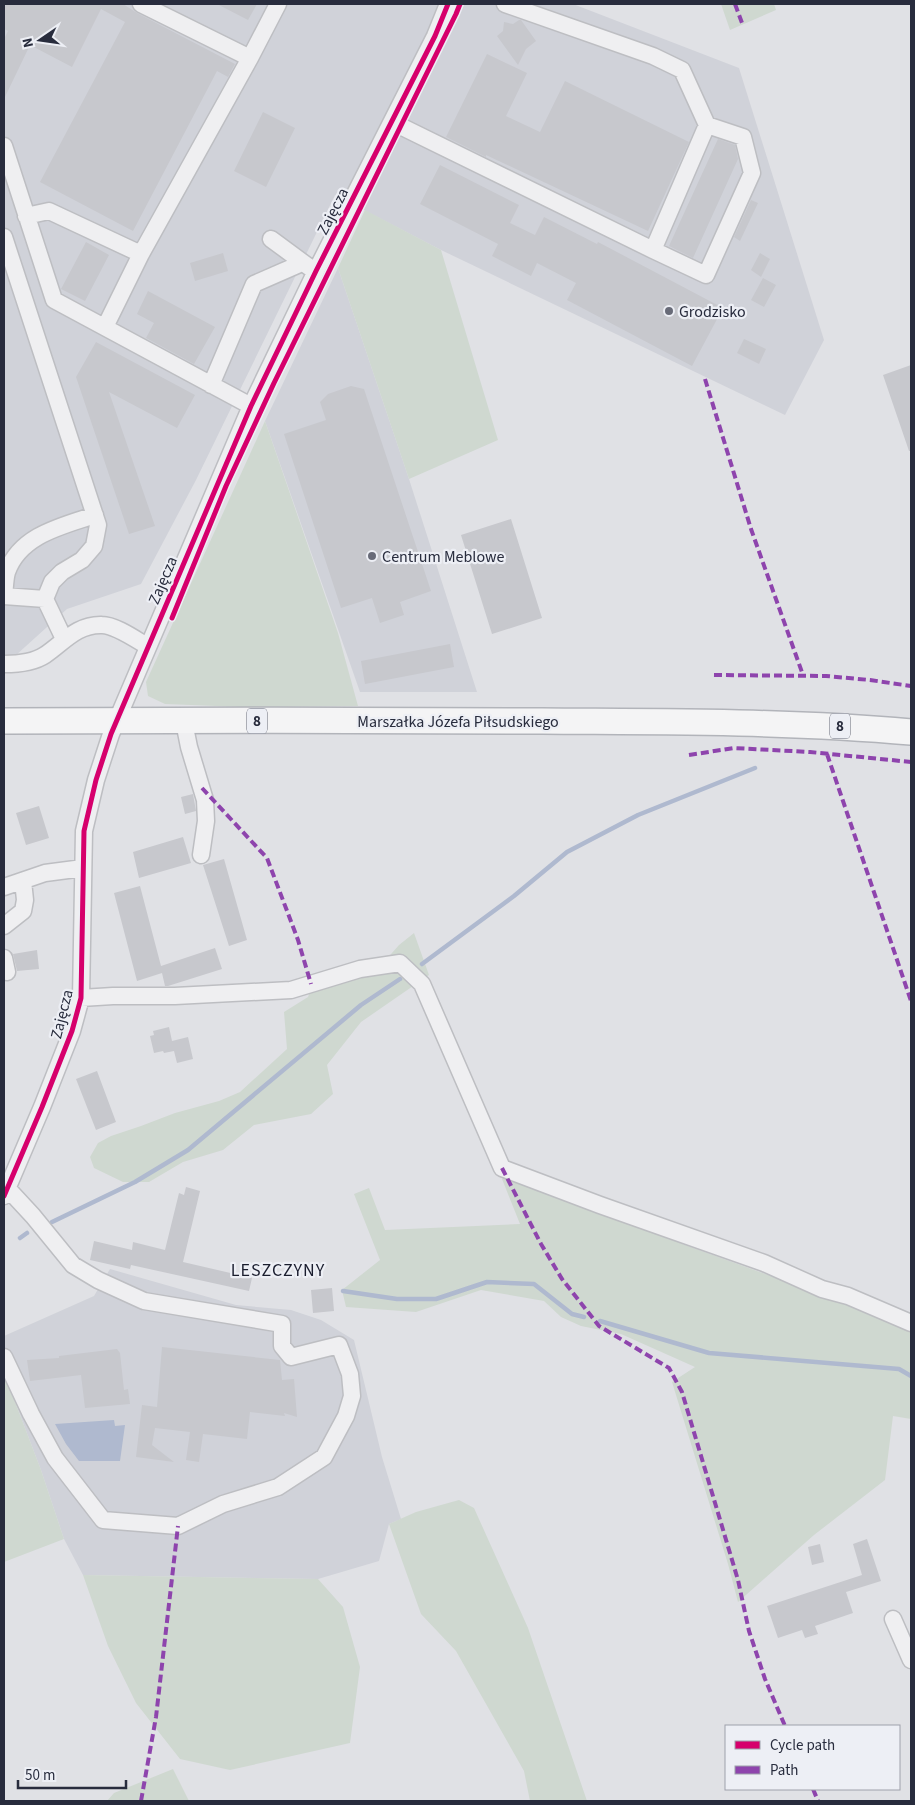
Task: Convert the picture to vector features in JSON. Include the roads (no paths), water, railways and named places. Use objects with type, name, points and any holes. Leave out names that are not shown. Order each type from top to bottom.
[{"type":"highway","name":"Marszałka Józefa Piłsudskiego","points":[[4,721],[769,723],[842,726],[911,732]]},
{"type":"street","points":[[141,4],[250,58]]},
{"type":"street","points":[[105,327],[141,254],[278,4]]},
{"type":"street","name":"Zajęcza","points":[[6,1193],[72,1031],[81,998],[84,831],[96,780],[111,734],[309,267],[392,122],[435,36],[448,4]]},
{"type":"street","points":[[392,122],[706,275],[752,173],[743,137],[707,124],[682,70],[653,56],[505,4]]},
{"type":"street","points":[[653,250],[707,124]]},
{"type":"street","points":[[4,146],[54,300],[251,406]]},
{"type":"street","points":[[26,216],[49,211],[141,254]]},
{"type":"street","points":[[4,237],[98,525],[94,546],[82,560],[62,572],[52,582],[45,600],[64,639]]},
{"type":"street","points":[[271,239],[309,267]]},
{"type":"street","points":[[211,385],[254,284],[309,267]]},
{"type":"street","points":[[45,600],[4,596],[7,573],[17,553],[36,537],[95,515]]},
{"type":"street","points":[[4,664],[19,664],[44,656],[64,639],[80,629],[102,625],[119,631],[147,646]]},
{"type":"street","points":[[184,722],[189,747],[205,800],[206,821],[201,855]]},
{"type":"street","points":[[4,887],[45,874],[83,868]]},
{"type":"street","points":[[4,926],[23,911],[25,900],[23,881]]},
{"type":"street","points":[[81,998],[175,996],[291,990],[360,969],[400,963],[422,984],[502,1168],[764,1263],[822,1289],[848,1296],[911,1323]]},
{"type":"street","points":[[4,1357],[31,1414],[55,1458],[104,1520],[178,1526],[223,1504],[278,1487],[324,1457],[346,1416],[352,1396],[350,1374],[339,1345],[291,1357],[282,1346],[282,1324],[144,1301],[102,1282],[73,1265],[33,1216],[6,1193]]},
{"type":"street","points":[[893,1619],[911,1660]]},
{"type":"water","points":[[114,1420],[115,1426],[125,1425],[120,1461],[79,1461],[66,1444],[55,1424]]},
{"type":"waterway","points":[[422,964],[514,896],[567,852],[638,815],[755,768]]},
{"type":"waterway","points":[[52,1222],[135,1182],[188,1150],[361,1005],[400,979]]},
{"type":"waterway","points":[[20,1238],[27,1233]]},
{"type":"waterway","points":[[343,1291],[397,1299],[436,1299],[487,1282],[534,1284],[572,1314],[584,1317]]},
{"type":"waterway","points":[[600,1321],[709,1353],[899,1369],[911,1376]]},
{"type":"place","name":"Grodzisko","points":[[669,311]]},
{"type":"place","name":"Centrum Meblowe","points":[[372,556]]},
{"type":"district","name":"LESZCZYNY","points":[[278,1270]]}]
